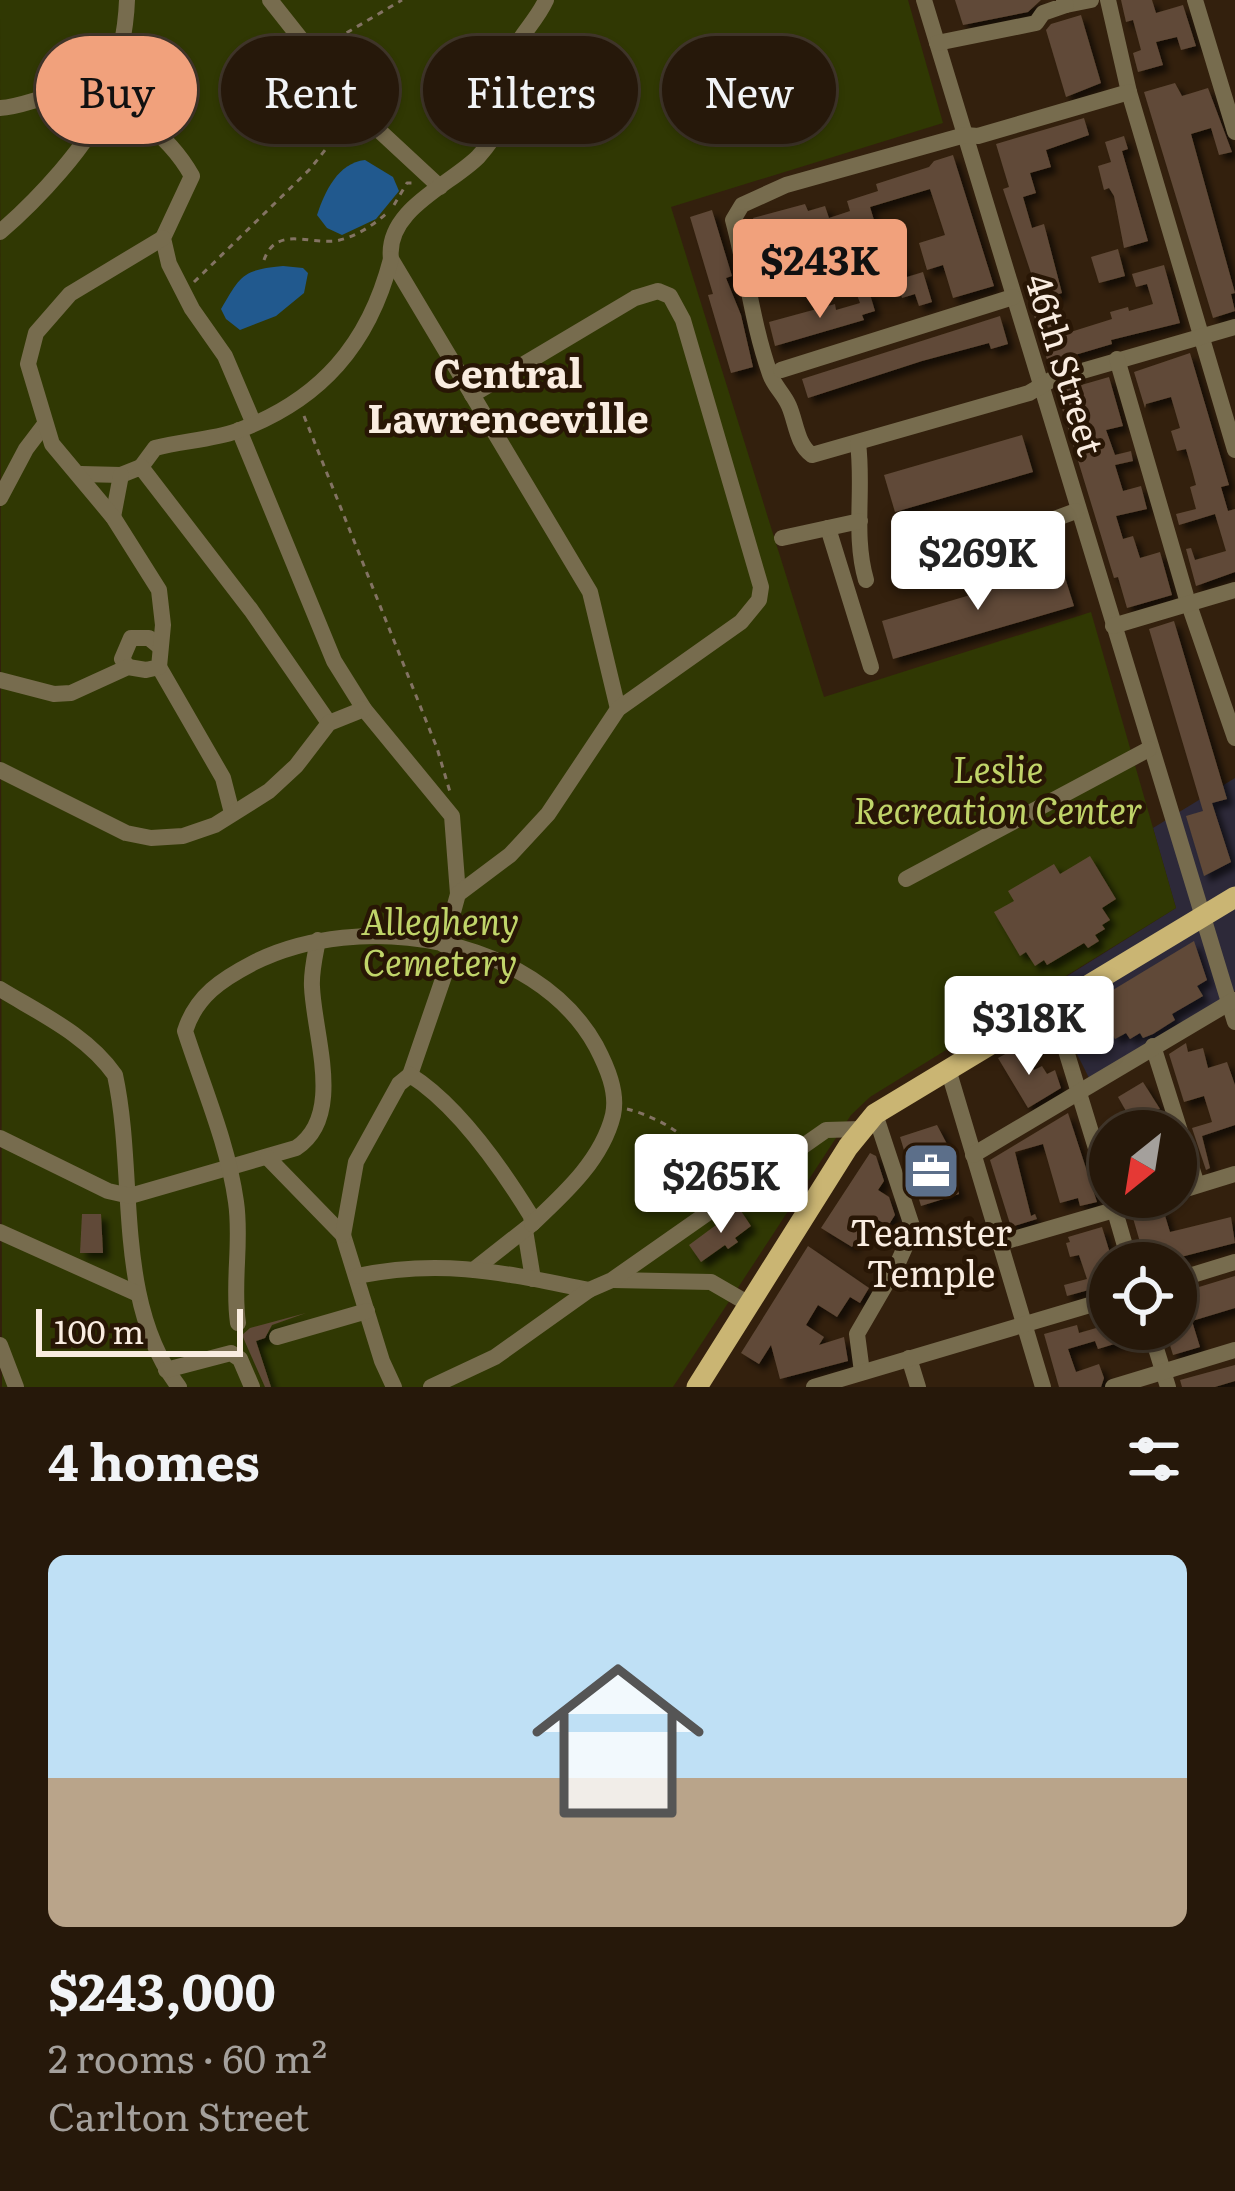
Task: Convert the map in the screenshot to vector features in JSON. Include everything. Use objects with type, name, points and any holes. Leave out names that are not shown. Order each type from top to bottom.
[{"type":"main road","points":[[697,1387],[868,1121],[1235,897]]},
{"type":"street","points":[[123,36],[127,0]]},
{"type":"street","points":[[270,0],[300,36]]},
{"type":"street","points":[[80,474],[121,475],[141,467],[154,448],[246,426],[300,397],[359,342],[384,285],[398,229],[420,201],[475,160],[494,137],[507,109],[508,59],[546,0]]},
{"type":"street","name":"46th Street","points":[[924,0],[1235,1022]]},
{"type":"street","points":[[938,43],[1036,23],[1043,13],[1065,2],[1091,0]]},
{"type":"street","points":[[1108,0],[1129,92],[1235,450]]},
{"type":"street","points":[[1196,0],[1235,132]]},
{"type":"street","points":[[1129,92],[786,185],[742,205],[733,220],[746,272],[745,290],[772,381],[787,402],[805,450],[824,453],[1029,393],[1040,383],[1117,359],[1235,327]]},
{"type":"street","points":[[0,108],[36,101]]},
{"type":"street","points":[[0,232],[51,179],[76,144]]},
{"type":"street","points":[[168,144],[192,176],[163,238],[70,294],[36,333],[28,364],[52,444],[112,517],[159,590],[163,625],[159,667],[223,778],[232,813]]},
{"type":"street","points":[[394,144],[440,187]]},
{"type":"street","points":[[163,238],[169,264],[184,293],[225,356],[257,467],[313,615],[364,709],[452,816],[458,894],[449,946],[410,1075],[399,1084],[356,1162],[343,1234]]},
{"type":"street","points":[[391,259],[590,592],[618,709]]},
{"type":"street","points":[[458,894],[510,855],[548,814],[618,709],[741,622],[752,612],[761,587],[678,308],[664,292],[635,298],[472,395]]},
{"type":"street","points":[[781,370],[1013,297]]},
{"type":"street","points":[[1117,359],[1188,604],[1235,738]]},
{"type":"street","points":[[0,498],[45,424]]},
{"type":"street","points":[[858,442],[863,481],[856,547],[866,580]]},
{"type":"street","points":[[141,467],[251,610],[329,724]]},
{"type":"street","points":[[112,517],[121,475]]},
{"type":"street","points":[[1048,521],[1076,511]]},
{"type":"street","points":[[782,538],[860,520]]},
{"type":"street","points":[[829,528],[871,667]]},
{"type":"street","points":[[1113,626],[1235,590]]},
{"type":"street","points":[[128,668],[122,659],[130,638],[149,638],[160,647]]},
{"type":"street","points":[[0,680],[54,694],[71,693],[128,668],[159,667]]},
{"type":"street","points":[[0,770],[126,833],[151,838],[183,836],[215,825],[269,791],[329,724],[364,709]]},
{"type":"street","points":[[906,879],[1149,749]]},
{"type":"street","points":[[223,778],[269,791]]},
{"type":"street","points":[[165,1368],[240,1333],[235,1302],[237,1205],[185,1031],[205,994],[229,975],[276,951],[318,940],[366,938],[449,946],[509,967],[572,1010],[603,1060],[615,1096],[603,1139],[586,1168],[529,1227],[476,1268]]},
{"type":"street","points":[[0,1138],[108,1191],[130,1196],[268,1158],[306,1141],[321,1117],[323,1097],[312,983],[318,940]]},
{"type":"street","points":[[0,989],[77,1036],[104,1058],[115,1075],[141,1316],[179,1387]]},
{"type":"street","points":[[973,1155],[1232,1002]]},
{"type":"street","points":[[1052,1005],[1089,1125]]},
{"type":"street","points":[[1153,1046],[1173,1110]]},
{"type":"street","points":[[947,1069],[1043,1387]]},
{"type":"street","points":[[410,1075],[466,1127],[504,1172],[529,1227],[533,1279]]},
{"type":"street","points":[[431,1387],[494,1357],[826,1130],[868,1121],[914,1229],[857,1334],[862,1372]]},
{"type":"street","points":[[268,1158],[343,1234],[394,1387]]},
{"type":"street","points":[[1197,1185],[1235,1174]]},
{"type":"street","points":[[1000,1244],[1089,1209]]},
{"type":"street","points":[[0,1232],[138,1294]]},
{"type":"street","points":[[1197,1274],[1235,1262]]},
{"type":"street","points":[[357,1276],[405,1266],[476,1268],[589,1290]]},
{"type":"street","points":[[612,1280],[711,1282],[748,1304]]},
{"type":"street","points":[[814,1387],[1089,1305]]},
{"type":"street","points":[[277,1337],[367,1311]]},
{"type":"street","points":[[0,1345],[16,1387]]},
{"type":"street","points":[[1157,1350],[1166,1380]]},
{"type":"street","points":[[1113,1387],[1166,1380],[1235,1350]]},
{"type":"street","points":[[165,1368],[231,1354],[240,1359],[252,1387]]},
{"type":"street","points":[[909,1358],[918,1387]]},
{"type":"path","points":[[340,36],[401,0]]},
{"type":"path","points":[[184,293],[310,170],[330,144]]},
{"type":"path","points":[[264,260],[269,247],[285,238],[317,242],[350,237],[387,214],[407,183],[440,187]]},
{"type":"path","points":[[300,397],[450,783],[443,803]]},
{"type":"path","points":[[613,1108],[647,1113],[687,1141],[693,1150],[689,1173],[707,1188]]},
{"type":"shaded area","points":[[1235,778],[1235,991],[1092,1084],[1045,990],[1176,908],[1153,828]]},
{"type":"green space","name":"Allegheny Cemetery","points":[[0,0],[908,0],[943,123],[671,207],[824,697],[1091,612],[1176,908],[870,1097],[851,1115],[673,1387],[2,1387]]},
{"type":"water","points":[[365,160],[393,177],[399,191],[376,219],[342,235],[327,228],[317,215],[340,172]]},
{"type":"water","points":[[283,266],[308,273],[304,293],[276,316],[240,330],[226,319],[221,309],[244,276]]},
{"type":"building","points":[[955,0],[1041,0],[1028,12],[963,25]]},
{"type":"building","points":[[1121,0],[1152,0],[1156,13],[1183,5],[1196,46],[1181,50],[1177,37],[1156,42],[1163,65],[1138,72],[1133,53],[1141,50],[1133,20],[1126,22]]},
{"type":"building","points":[[1081,15],[1101,83],[1066,97],[1046,30]]},
{"type":"building","points":[[1175,83],[1182,96],[1208,88],[1232,152],[1219,155],[1211,128],[1191,134],[1235,293],[1231,294],[1235,311],[1213,318],[1144,92]]},
{"type":"building","points":[[1084,118],[1089,135],[1046,150],[1051,167],[1030,173],[1036,193],[1023,197],[1032,228],[1044,224],[1062,293],[1040,300],[1003,189],[1009,187],[996,144]]},
{"type":"building","points":[[1124,136],[1128,149],[1122,151],[1148,241],[1124,248],[1114,196],[1109,188],[1104,190],[1098,166],[1111,162],[1105,142]]},
{"type":"building","points":[[953,155],[994,286],[953,298],[943,265],[927,270],[919,243],[945,235],[930,189],[870,207],[874,220],[851,227],[859,253],[842,258],[838,244],[824,248],[820,232],[786,241],[791,259],[768,267],[753,218],[805,204],[808,211],[825,206],[829,218],[850,211],[847,201],[878,191],[876,184]]},
{"type":"building","points":[[712,210],[732,276],[726,278],[741,315],[753,367],[731,373],[690,217]]},
{"type":"building","points":[[1118,249],[1125,276],[1099,283],[1091,257]]},
{"type":"building","points":[[904,265],[907,277],[923,272],[932,302],[919,306],[915,294],[902,298],[893,268]]},
{"type":"building","points":[[1164,265],[1180,323],[1111,340],[1112,344],[1048,363],[1031,305],[1049,299],[1061,335],[1112,319],[1110,312],[1153,304],[1147,284],[1136,287],[1132,274]]},
{"type":"building","points":[[869,291],[875,311],[862,315],[864,320],[775,346],[769,322],[835,304],[836,310],[860,303],[857,295]]},
{"type":"building","points":[[1000,316],[1008,344],[991,349],[989,343],[922,361],[808,398],[802,379]]},
{"type":"building","points":[[1190,353],[1229,485],[1221,487],[1228,511],[1235,509],[1235,572],[1196,586],[1186,549],[1191,548],[1195,560],[1226,551],[1215,514],[1179,525],[1176,514],[1196,509],[1190,487],[1196,485],[1186,449],[1177,451],[1171,431],[1180,428],[1171,397],[1145,408],[1134,372]]},
{"type":"building","points":[[1109,377],[1123,426],[1106,430],[1115,455],[1131,451],[1133,461],[1115,465],[1123,491],[1141,486],[1147,509],[1116,516],[1123,539],[1133,536],[1140,558],[1160,552],[1172,595],[1127,608],[1057,392]]},
{"type":"building","points":[[1022,435],[1033,472],[895,512],[884,475]]},
{"type":"building","points":[[1062,568],[1074,606],[893,659],[882,621]]},
{"type":"building","points":[[1174,621],[1227,799],[1212,803],[1231,862],[1204,876],[1186,816],[1203,811],[1149,629]]},
{"type":"building","points":[[1090,856],[1116,899],[1102,908],[1110,920],[1095,935],[1099,941],[1088,948],[1084,943],[1047,965],[1044,960],[1035,966],[1026,952],[1020,956],[994,912],[1014,901],[1008,891],[1054,864],[1060,874]]},
{"type":"building","points":[[1194,941],[1207,980],[1197,986],[1203,996],[1172,1014],[1175,1020],[1153,1034],[1143,1038],[1140,1033],[1130,1039],[1126,1033],[1115,1039],[1093,1002]]},
{"type":"building","points":[[1186,1043],[1188,1052],[1203,1048],[1208,1068],[1227,1062],[1235,1085],[1235,1125],[1202,1136],[1210,1168],[1206,1170],[1197,1143],[1197,1126],[1212,1122],[1204,1096],[1184,1102],[1169,1054]]},
{"type":"building","points":[[1020,1046],[1034,1070],[1042,1066],[1047,1074],[1055,1070],[1061,1088],[1028,1108],[998,1058]]},
{"type":"building","points":[[1143,1082],[1160,1109],[1125,1110],[1118,1097]]},
{"type":"building","points":[[1068,1113],[1089,1177],[1089,1204],[1080,1206],[1078,1198],[1060,1203],[1043,1144],[1015,1152],[1031,1216],[1037,1219],[1011,1227],[990,1160]]},
{"type":"building","name":"Teamster Temple","points":[[937,1125],[948,1146],[944,1148],[959,1194],[921,1206],[900,1137]]},
{"type":"building","points":[[870,1153],[876,1156],[884,1181],[878,1190],[889,1197],[895,1215],[888,1226],[872,1216],[852,1247],[821,1228]]},
{"type":"building","points":[[739,1208],[751,1226],[735,1238],[738,1242],[701,1262],[689,1245]]},
{"type":"building","points":[[82,1214],[101,1214],[103,1253],[80,1253]]},
{"type":"building","points":[[1231,1217],[1235,1243],[1197,1253],[1197,1242],[1140,1242],[1133,1218],[1166,1218],[1170,1232]]},
{"type":"building","points":[[1102,1227],[1107,1242],[1089,1242],[1089,1290],[1067,1296],[1064,1285],[1087,1279],[1079,1255],[1070,1257],[1068,1237]]},
{"type":"building","points":[[808,1246],[869,1288],[860,1303],[850,1297],[837,1317],[818,1305],[806,1325],[824,1337],[819,1345],[844,1337],[848,1361],[780,1379],[771,1345],[759,1364],[741,1353]]},
{"type":"building","points":[[1235,1276],[1235,1308],[1197,1319],[1197,1288]]},
{"type":"building","points":[[306,1313],[272,1325],[265,1338],[256,1341],[271,1387],[265,1387],[242,1335],[250,1328]]},
{"type":"building","points":[[1077,1325],[1079,1333],[1089,1330],[1089,1343],[1068,1349],[1076,1372],[1099,1364],[1104,1378],[1101,1387],[1059,1387],[1044,1334]]},
{"type":"building","points":[[1235,1365],[1235,1381],[1215,1387],[1182,1387],[1180,1380]]},
{"type":"place","name":"Teamster Temple","points":[[931,1171]]},
{"type":"district","name":"Central Lawrenceville","points":[[508,394]]},
{"type":"park label","name":"Leslie Recreation Center","points":[[998,788]]}]
